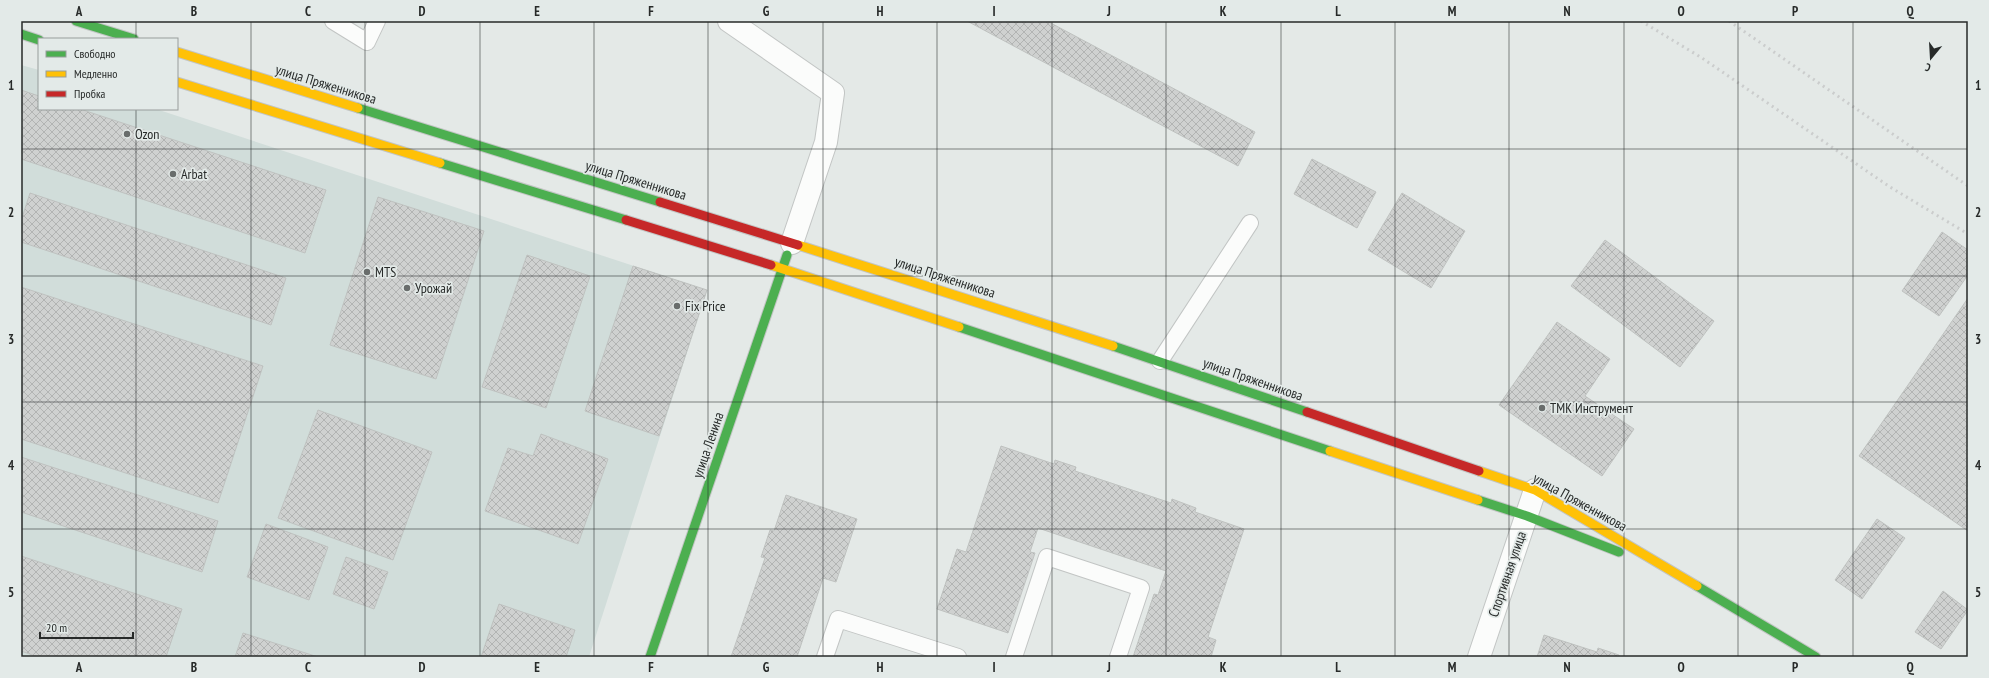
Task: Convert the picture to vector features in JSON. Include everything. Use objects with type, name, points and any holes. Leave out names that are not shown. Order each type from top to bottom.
[{"type":"main road","points":[[76,21],[131,38]]},
{"type":"main road","points":[[21,34],[38,40]]},
{"type":"main road","name":"улица Пряженникова","points":[[178,52],[792,243],[1160,361],[1535,490],[1816,657]]},
{"type":"main road","name":"улица Пряженникова","points":[[178,82],[783,269],[1527,516],[1684,578]]},
{"type":"main road","name":"улица Ленина","points":[[650,657],[792,243]]},
{"type":"street","points":[[729,21],[833,93],[826,142],[792,243]]},
{"type":"street","name":"Спортивная улица","points":[[1479,657],[1535,490]]},
{"type":"lane","points":[[334,21],[367,42],[378,21]]},
{"type":"lane","points":[[1160,361],[1250,223]]},
{"type":"lane","points":[[1014,657],[1047,557],[1141,588],[1118,657]]},
{"type":"lane","points":[[825,657],[838,620],[958,657]]},
{"type":"shaded area","points":[[21,65],[38,70],[38,110],[159,110],[707,290],[589,657],[21,657]]},
{"type":"building","points":[[967,21],[1047,21],[1255,132],[1238,166]]},
{"type":"building","name":"Arbat","points":[[21,90],[38,96],[38,110],[83,110],[326,190],[305,253],[21,159]]},
{"type":"building","points":[[1312,159],[1376,192],[1357,228],[1294,194]]},
{"type":"building","points":[[30,193],[286,278],[271,325],[21,242],[21,221]]},
{"type":"building","points":[[1402,193],[1465,231],[1431,288],[1368,250]]},
{"type":"building","name":"Урожай","points":[[378,197],[484,231],[436,379],[330,345]]},
{"type":"building","points":[[1942,232],[1968,250],[1968,275],[1939,316],[1902,291]]},
{"type":"building","points":[[1605,240],[1714,321],[1680,367],[1571,286]]},
{"type":"building","points":[[527,255],[590,276],[546,408],[482,387]]},
{"type":"building","points":[[633,266],[707,290],[659,436],[585,411]]},
{"type":"building","points":[[21,287],[263,366],[218,503],[21,439]]},
{"type":"building","points":[[1968,298],[1968,531],[1859,456]]},
{"type":"building","points":[[1557,322],[1610,359],[1585,396],[1634,429],[1602,476],[1499,405]]},
{"type":"building","points":[[318,410],[432,452],[393,560],[278,518]]},
{"type":"building","points":[[541,434],[608,459],[578,544],[485,511],[508,448],[533,456]]},
{"type":"building","points":[[1001,446],[1054,464],[1055,460],[1076,467],[1075,471],[1171,503],[1172,499],[1196,508],[1195,512],[1244,529],[1208,637],[1216,640],[1211,657],[1133,657],[1154,594],[1158,595],[1166,571],[1038,528],[1030,552],[1035,553],[1008,633],[937,609],[957,549],[966,552]]},
{"type":"building","points":[[21,457],[218,521],[202,572],[21,512]]},
{"type":"building","points":[[786,495],[857,519],[836,582],[823,578],[797,657],[731,657],[765,558],[761,557],[770,530],[774,531]]},
{"type":"building","points":[[1877,519],[1905,538],[1862,599],[1835,580]]},
{"type":"building","points":[[266,524],[328,547],[309,600],[247,577]]},
{"type":"building","points":[[21,556],[182,609],[166,657],[38,657],[21,651]]},
{"type":"building","points":[[346,557],[388,572],[374,609],[333,594]]},
{"type":"building","points":[[1943,591],[1968,610],[1941,649],[1915,632]]},
{"type":"building","points":[[499,604],[575,630],[566,657],[481,657]]},
{"type":"building","points":[[243,633],[318,657],[235,657]]},
{"type":"building","points":[[1544,635],[1597,652],[1598,648],[1619,655],[1619,657],[1537,657]]},
{"type":"railway","points":[[1641,21],[1702,58],[1890,187],[1968,234]]},
{"type":"railway","points":[[1729,21],[1968,186]]},
{"type":"traffic: fast","points":[[76,21],[131,38]]},
{"type":"traffic: fast","points":[[21,34],[38,40]]},
{"type":"traffic: fast","points":[[358,108],[660,202]]},
{"type":"traffic: fast","points":[[440,163],[626,220]]},
{"type":"traffic: fast","points":[[650,657],[787,255]]},
{"type":"traffic: fast","points":[[959,327],[1330,451]]},
{"type":"traffic: fast","points":[[1113,346],[1307,412]]},
{"type":"traffic: fast","points":[[1478,500],[1527,516],[1619,552]]},
{"type":"traffic: fast","points":[[1697,586],[1816,657]]},
{"type":"traffic: slow","points":[[178,52],[358,108]]},
{"type":"traffic: slow","points":[[178,82],[440,163]]},
{"type":"traffic: slow","points":[[798,245],[1113,346]]},
{"type":"traffic: slow","points":[[771,265],[959,327]]},
{"type":"traffic: slow","points":[[1330,451],[1478,500]]},
{"type":"traffic: slow","points":[[1479,471],[1535,490],[1697,586]]},
{"type":"traffic: jam","points":[[660,202],[798,245]]},
{"type":"traffic: jam","points":[[626,220],[771,265]]},
{"type":"traffic: jam","points":[[1307,412],[1479,471]]},
{"type":"place","name":"Ozon","points":[[127,134]]},
{"type":"place","name":"Arbat","points":[[173,174]]},
{"type":"place","name":"MTS","points":[[367,272]]},
{"type":"place","name":"Урожай","points":[[407,288]]},
{"type":"place","name":"Fix Price","points":[[677,306]]},
{"type":"place","name":"ТМК Инструмент","points":[[1542,408]]}]
